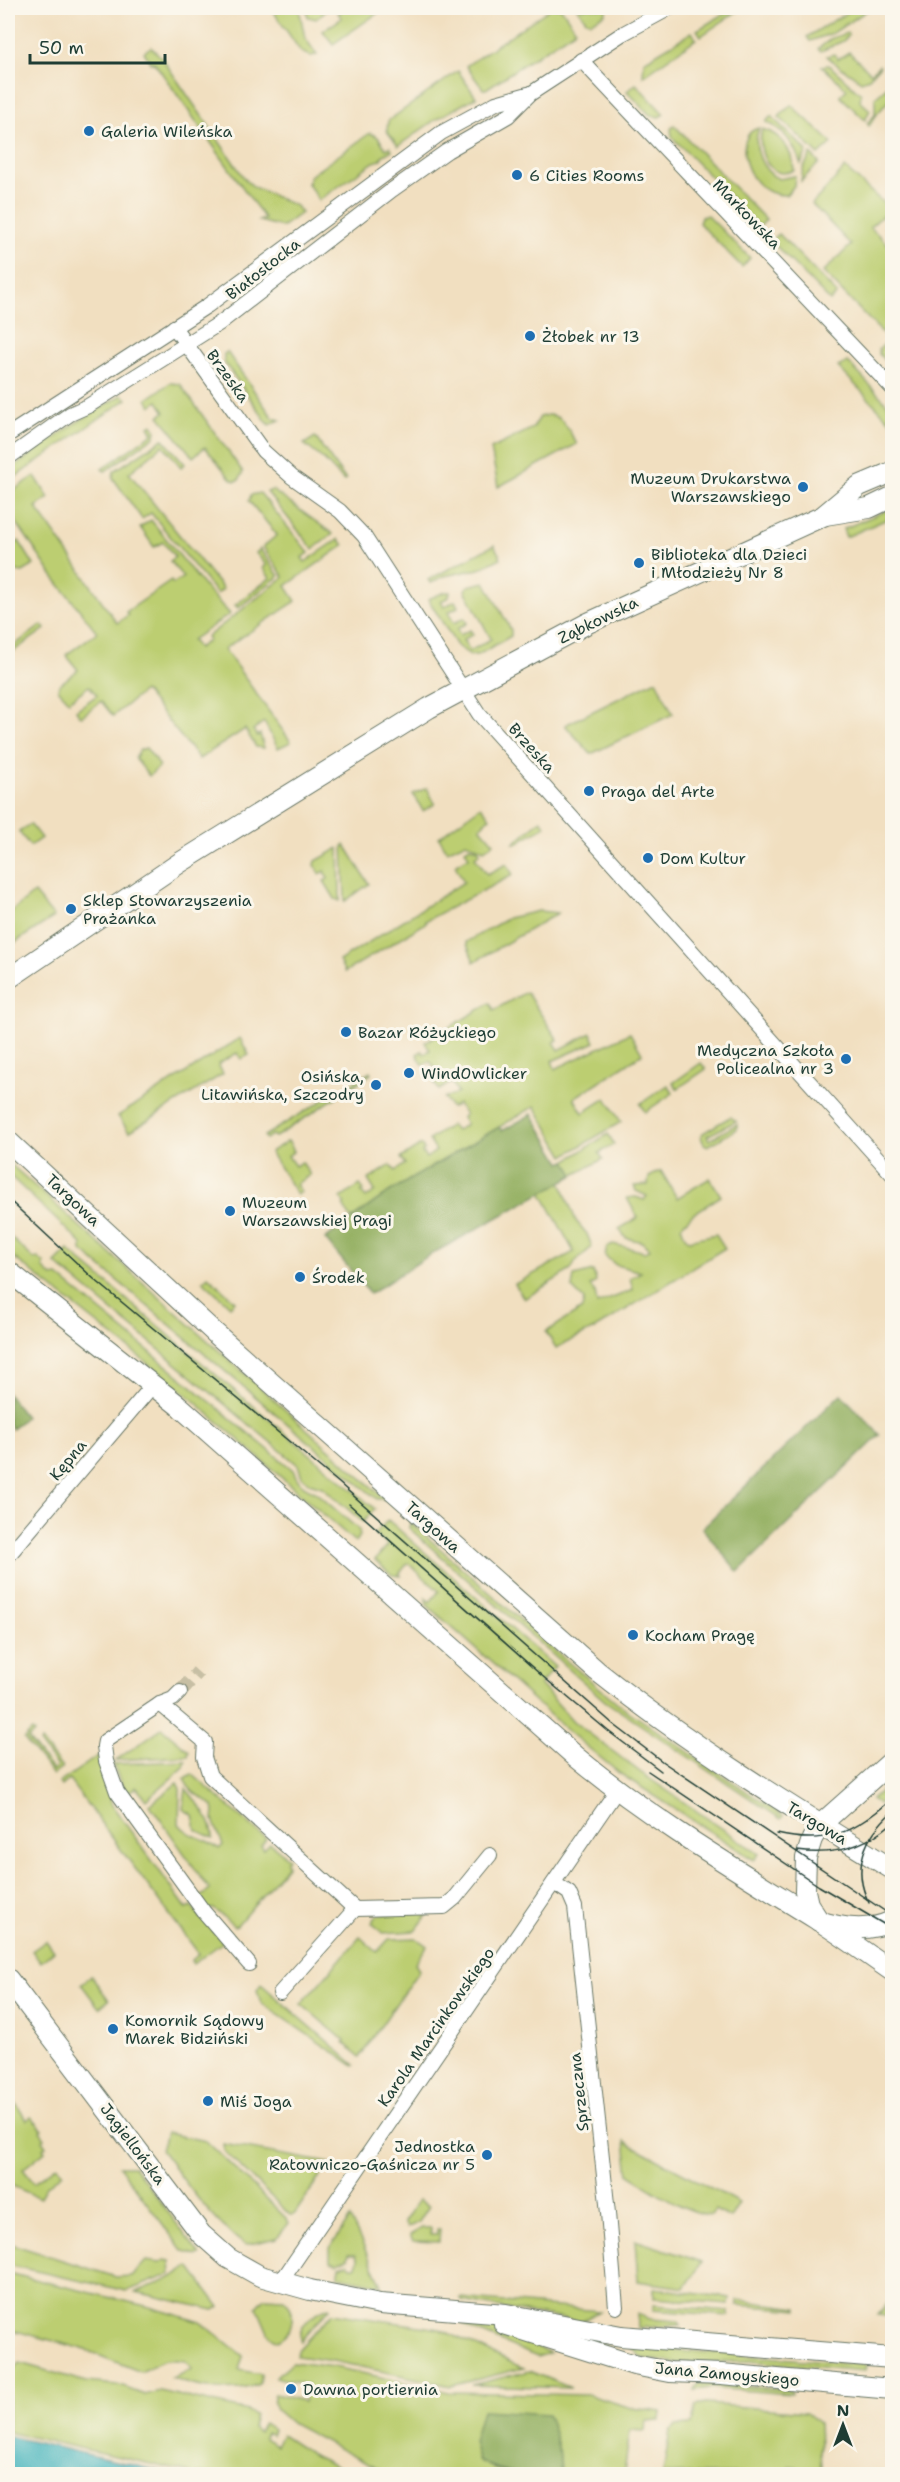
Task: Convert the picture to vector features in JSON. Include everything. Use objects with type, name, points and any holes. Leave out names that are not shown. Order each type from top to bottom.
[{"type":"street","name":"Białostocka","points":[[8,458],[70,414],[88,406],[220,323],[392,190],[447,151],[508,116],[530,94],[580,60],[670,8]]},
{"type":"street","name":"Markowska","points":[[580,60],[892,388]]},
{"type":"street","name":"Białostocka","points":[[8,435],[207,306],[441,133],[496,102],[530,94]]},
{"type":"street","name":"Brzeska","points":[[174,327],[263,452],[292,477],[340,511],[364,536],[479,714],[892,1174]]},
{"type":"street","name":"Ząbkowska","points":[[823,516],[859,486],[892,472]]},
{"type":"street","name":"Ząbkowska","points":[[8,979],[181,862],[462,690],[588,623],[823,516],[869,508],[892,498]]},
{"type":"street","name":"Targowa","points":[[8,1141],[200,1319],[597,1671],[706,1752],[892,1869]]},
{"type":"street","points":[[8,1271],[153,1385],[576,1757],[617,1790],[651,1815],[819,1921],[892,1971]]},
{"type":"street","name":"Kępna","points":[[8,1556],[153,1385]]},
{"type":"street","points":[[180,1692],[105,1741],[110,1777],[117,1792],[204,1912],[249,1964]]},
{"type":"street","points":[[160,1704],[205,1742],[204,1757],[210,1776],[355,1909],[444,1907],[455,1898],[490,1855]]},
{"type":"street","points":[[892,1761],[820,1825],[810,1846],[805,1878],[808,1904],[819,1921],[841,1927],[863,1928],[880,1926],[892,1921]]},
{"type":"street","name":"Karola Marcinkowskiego","points":[[280,2283],[617,1790]]},
{"type":"street","name":"Sprzeczna","points":[[554,1883],[569,1893],[575,1907],[616,2307]]},
{"type":"street","points":[[280,1994],[355,1909]]},
{"type":"street","name":"Jagiellońska","points":[[8,1979],[201,2234],[214,2248],[242,2268],[280,2283]]},
{"type":"street","name":"Jana Zamoyskiego","points":[[280,2283],[380,2304],[506,2314],[621,2336],[892,2358]]},
{"type":"street","name":"Jana Zamoyskiego","points":[[461,2310],[595,2354],[661,2370],[892,2389]]},
{"type":"green space","points":[[271,8],[299,8],[305,38],[317,55],[310,56],[301,52]]},
{"type":"green space","points":[[306,8],[330,8],[316,19],[308,17]]},
{"type":"green space","points":[[346,8],[385,8],[333,44],[323,31],[342,18],[338,13]]},
{"type":"green space","points":[[551,8],[561,8],[575,28],[574,31],[483,89],[466,66]]},
{"type":"green space","points":[[577,8],[607,8],[605,14],[591,22],[586,20]]},
{"type":"green space","points":[[734,8],[742,8],[701,36],[697,30]]},
{"type":"green space","points":[[854,8],[871,8],[833,33],[810,41],[807,37]]},
{"type":"green space","points":[[692,32],[696,39],[643,76],[644,61]]},
{"type":"green space","points":[[847,33],[849,35],[843,41],[821,51],[818,49],[832,38]]},
{"type":"green space","points":[[151,47],[162,58],[245,179],[254,187],[296,206],[301,213],[282,227],[259,221],[265,219],[154,62],[151,63],[144,52]]},
{"type":"green space","points":[[849,52],[871,73],[880,66],[869,78],[861,81],[827,56],[834,54],[838,59]]},
{"type":"green space","points":[[829,65],[861,94],[860,101],[870,110],[865,120],[840,96],[847,89],[822,66]]},
{"type":"green space","points":[[458,71],[476,97],[435,120],[398,146],[387,131],[388,121]]},
{"type":"green space","points":[[636,84],[664,114],[659,117],[650,115],[627,91]]},
{"type":"green space","points":[[887,87],[892,90],[892,97],[869,126],[867,123],[875,115],[875,97]]},
{"type":"green space","points":[[791,105],[832,143],[819,155],[779,117]]},
{"type":"green space","points":[[771,116],[807,151],[801,164],[788,139],[773,125],[766,122]]},
{"type":"green space","points":[[674,125],[766,220],[759,227],[672,137],[671,129]]},
{"type":"green space","points":[[759,128],[758,150],[767,170],[779,179],[795,176],[794,186],[786,195],[772,193],[760,186],[746,164],[744,152],[746,141],[750,132]]},
{"type":"green space","points":[[762,129],[769,131],[785,144],[794,170],[785,173],[778,172],[766,162],[761,146]]},
{"type":"green space","points":[[370,133],[378,137],[386,149],[390,147],[392,150],[382,156],[381,160],[374,162],[319,200],[308,184],[310,176]]},
{"type":"green space","points":[[811,154],[819,163],[801,181],[803,169]]},
{"type":"green space","points":[[845,168],[890,209],[870,227],[892,248],[892,343],[823,272],[851,245],[812,204]]},
{"type":"green space","points":[[707,215],[750,258],[742,267],[699,223],[701,217]]},
{"type":"green space","points":[[779,234],[837,294],[830,301],[773,243],[773,239]]},
{"type":"green space","points":[[885,344],[892,352],[892,368],[879,354],[879,349]]},
{"type":"green space","points":[[227,352],[273,418],[280,420],[269,425],[224,362],[224,354]]},
{"type":"green space","points":[[848,362],[892,409],[892,423],[838,367]]},
{"type":"green space","points":[[170,383],[180,384],[243,472],[239,480],[231,479],[205,447],[193,457],[159,416],[165,412],[158,401],[151,406],[147,399]]},
{"type":"green space","points":[[122,395],[127,399],[8,482],[8,471],[77,422]]},
{"type":"green space","points":[[548,415],[562,421],[577,444],[498,487],[491,449],[533,428],[540,417]]},
{"type":"green space","points":[[152,424],[156,431],[155,436],[105,471],[102,469],[153,433],[149,426]]},
{"type":"green space","points":[[315,437],[346,480],[344,481],[323,459],[304,444]]},
{"type":"green space","points":[[163,439],[185,464],[181,467],[163,445],[129,473],[223,589],[217,594],[151,513],[142,519],[113,478],[114,471]]},
{"type":"green space","points":[[35,476],[49,498],[36,507],[117,623],[128,615],[126,612],[171,581],[173,584],[183,577],[170,561],[175,557],[163,542],[154,547],[140,527],[151,520],[208,591],[230,614],[192,640],[198,648],[209,640],[207,637],[284,577],[263,547],[277,535],[249,501],[251,495],[260,493],[309,553],[302,558],[305,562],[339,539],[344,545],[286,586],[296,601],[224,649],[291,742],[278,748],[264,722],[253,730],[257,736],[260,734],[264,748],[256,747],[245,729],[199,759],[144,691],[113,716],[101,701],[82,716],[79,715],[76,710],[97,695],[89,686],[69,701],[58,689],[59,685],[78,670],[66,655],[97,632],[52,575],[8,510],[8,494]]},
{"type":"green space","points":[[272,490],[333,534],[313,549],[267,492]]},
{"type":"green space","points":[[892,508],[892,517],[846,537],[843,529]]},
{"type":"green space","points":[[19,541],[34,565],[23,572],[16,571],[8,561],[8,548]]},
{"type":"green space","points":[[494,545],[501,558],[479,569],[444,576],[431,583],[428,580]]},
{"type":"green space","points":[[260,549],[279,576],[238,608],[235,605],[270,578],[263,568],[266,565],[256,553]]},
{"type":"green space","points":[[485,582],[511,630],[511,636],[478,655],[470,655],[457,646],[428,599],[450,592],[449,597],[441,601],[444,607],[455,601],[458,607],[448,612],[454,623],[464,618],[467,623],[457,629],[460,635],[470,630],[473,634],[463,640],[470,651],[491,639],[465,590],[468,586]]},
{"type":"green space","points":[[42,625],[45,629],[8,655],[8,650]]},
{"type":"green space","points":[[656,680],[673,714],[591,754],[565,725]]},
{"type":"green space","points":[[146,748],[160,766],[149,776],[135,758],[140,750]]},
{"type":"green space","points":[[427,788],[435,804],[423,811],[413,794]]},
{"type":"green space","points":[[481,806],[490,817],[480,827],[494,843],[484,850],[466,842],[447,851],[439,837]]},
{"type":"green space","points":[[541,820],[546,826],[518,843],[514,843]]},
{"type":"green space","points":[[30,824],[41,838],[30,846],[19,832]]},
{"type":"green space","points":[[345,845],[369,884],[345,901],[343,846]]},
{"type":"green space","points":[[470,847],[478,849],[480,853],[475,857],[487,874],[507,864],[513,875],[425,921],[426,923],[345,972],[339,961],[464,882],[455,865],[469,857],[465,850]]},
{"type":"green space","points":[[339,848],[340,901],[335,899],[324,881],[328,879],[325,871],[320,874],[315,865],[316,861]]},
{"type":"green space","points":[[34,893],[54,917],[8,947],[8,914]]},
{"type":"green space","points":[[539,911],[558,913],[474,962],[466,942],[508,918]]},
{"type":"green space","points":[[526,992],[558,1040],[554,1042],[559,1050],[591,1033],[595,1042],[552,1061],[555,1069],[630,1033],[642,1054],[574,1098],[583,1113],[606,1098],[621,1122],[564,1156],[535,1106],[389,1192],[351,1219],[341,1198],[360,1185],[364,1190],[361,1192],[366,1198],[375,1191],[368,1180],[391,1165],[395,1171],[405,1164],[401,1158],[421,1145],[426,1158],[436,1151],[429,1140],[451,1125],[456,1131],[466,1124],[462,1117],[465,1115],[458,1104],[451,1108],[444,1098],[458,1093],[452,1082],[439,1090],[430,1076],[437,1071],[430,1061],[423,1065],[417,1054],[422,1051],[424,1054],[430,1050],[425,1042],[490,1003],[494,1010]]},
{"type":"green space","points":[[240,1038],[249,1055],[241,1059],[237,1053],[218,1064],[223,1074],[129,1132],[118,1116]]},
{"type":"green space","points":[[701,1063],[706,1069],[677,1089],[673,1083]]},
{"type":"green space","points":[[370,1072],[371,1074],[282,1133],[266,1139],[264,1136]]},
{"type":"green space","points":[[668,1085],[673,1093],[645,1112],[640,1104]]},
{"type":"green space","points":[[532,1114],[561,1163],[566,1161],[574,1175],[428,1256],[370,1294],[325,1239],[389,1192],[499,1127],[502,1131]]},
{"type":"green space","points":[[730,1117],[736,1121],[707,1136],[709,1140],[737,1124],[737,1129],[708,1146],[704,1144],[701,1137],[703,1133]]},
{"type":"green space","points":[[608,1134],[614,1144],[599,1153],[603,1159],[574,1175],[566,1161]]},
{"type":"green space","points":[[288,1141],[294,1151],[288,1156],[295,1166],[302,1162],[310,1175],[296,1184],[301,1192],[297,1195],[270,1152]]},
{"type":"green space","points":[[8,1162],[385,1499],[377,1499],[82,1251],[82,1244],[8,1174]]},
{"type":"green space","points":[[661,1171],[677,1198],[710,1178],[721,1196],[693,1214],[681,1226],[685,1237],[689,1240],[716,1234],[725,1248],[598,1327],[556,1348],[546,1332],[582,1309],[584,1300],[572,1288],[574,1276],[593,1271],[596,1282],[590,1286],[595,1292],[597,1304],[633,1290],[630,1278],[641,1272],[616,1265],[605,1256],[607,1247],[613,1244],[645,1252],[649,1249],[642,1242],[626,1238],[619,1229],[638,1218],[627,1198],[636,1197],[644,1200],[647,1196],[636,1191],[634,1186],[648,1185],[649,1177]]},
{"type":"green space","points":[[561,1182],[576,1221],[587,1234],[592,1247],[576,1261],[571,1270],[524,1299],[515,1284],[574,1252],[541,1192]]},
{"type":"green space","points":[[8,1235],[34,1259],[38,1258],[44,1263],[43,1268],[52,1277],[58,1276],[293,1470],[301,1484],[314,1491],[359,1530],[360,1536],[355,1542],[184,1392],[8,1253]]},
{"type":"green space","points":[[68,1250],[375,1509],[363,1522],[322,1487],[309,1483],[302,1477],[298,1465],[55,1263]]},
{"type":"green space","points":[[208,1276],[235,1301],[230,1306],[203,1281]]},
{"type":"green space","points":[[8,1394],[25,1417],[12,1429],[8,1423]]},
{"type":"green space","points":[[841,1394],[880,1435],[738,1572],[702,1528]]},
{"type":"green space","points":[[388,1520],[555,1667],[540,1684],[573,1721],[640,1772],[759,1854],[754,1860],[619,1773],[568,1731],[427,1605],[426,1598],[430,1602],[439,1591],[408,1563],[399,1574],[402,1576],[392,1575],[375,1560],[388,1545],[375,1534]]},
{"type":"green space","points":[[410,1522],[568,1662],[625,1709],[783,1816],[781,1819],[605,1701],[409,1528]]},
{"type":"green space","points":[[162,1728],[189,1751],[188,1756],[116,1760]]},
{"type":"green space","points":[[32,1731],[34,1733],[28,1739],[53,1771],[57,1767],[39,1743],[41,1741],[62,1768],[53,1775],[24,1739]]},
{"type":"green space","points":[[98,1756],[110,1793],[111,1804],[187,1909],[192,1907],[223,1942],[193,1964],[191,1961],[199,1954],[69,1780],[61,1786],[59,1783]]},
{"type":"green space","points":[[186,1761],[184,1767],[146,1800],[136,1787],[125,1794],[113,1764]]},
{"type":"green space","points":[[192,1774],[266,1839],[261,1845],[264,1849],[270,1843],[288,1858],[287,1866],[234,1926],[214,1909],[208,1909],[199,1898],[210,1890],[150,1805],[177,1783],[180,1789],[179,1824],[183,1829],[219,1849],[223,1845],[213,1820],[213,1806],[194,1792],[184,1779]]},
{"type":"green space","points":[[892,1781],[892,1792],[879,1804],[872,1799]]},
{"type":"green space","points":[[186,1789],[208,1818],[213,1838],[196,1830],[193,1815],[183,1809]]},
{"type":"green space","points":[[426,1911],[429,1913],[415,1931],[383,1933],[372,1923],[377,1915]]},
{"type":"green space","points":[[360,1937],[377,1952],[389,1939],[416,1938],[427,1946],[415,1964],[419,1970],[360,2057],[344,2043],[345,2041],[301,2004]]},
{"type":"green space","points":[[46,1941],[54,1951],[41,1962],[32,1951]]},
{"type":"green space","points":[[91,1976],[109,2000],[99,2008],[81,1984]]},
{"type":"green space","points":[[261,1984],[355,2065],[261,2003],[257,1990]]},
{"type":"green space","points":[[8,2093],[27,2120],[31,2117],[42,2129],[40,2131],[45,2138],[42,2140],[46,2146],[43,2148],[45,2151],[23,2169],[34,2183],[57,2165],[63,2173],[45,2187],[40,2198],[8,2184]]},
{"type":"green space","points":[[166,2133],[206,2141],[287,2219],[289,2223],[277,2238],[245,2245],[232,2235],[200,2201],[161,2150]]},
{"type":"green space","points":[[625,2141],[739,2203],[730,2218],[715,2210],[711,2215],[690,2210],[629,2175]]},
{"type":"green space","points":[[223,2144],[329,2163],[294,2215],[290,2215],[224,2151]]},
{"type":"green space","points":[[119,2166],[134,2166],[200,2255],[182,2250]]},
{"type":"green space","points":[[418,2200],[429,2206],[419,2222],[407,2228],[404,2222]]},
{"type":"green space","points":[[350,2218],[382,2285],[338,2276],[340,2266],[348,2263],[356,2266],[358,2259],[355,2254],[348,2254],[347,2259],[338,2263],[330,2261],[330,2248]]},
{"type":"green space","points":[[422,2228],[431,2228],[431,2234],[437,2234],[437,2229],[440,2229],[439,2242],[413,2241],[410,2235]]},
{"type":"green space","points":[[635,2240],[702,2262],[685,2288],[638,2281]]},
{"type":"green space","points":[[8,2243],[116,2277],[132,2276],[146,2261],[160,2263],[164,2260],[170,2261],[171,2274],[127,2291],[8,2265]]},
{"type":"green space","points":[[190,2267],[220,2307],[214,2310],[136,2292],[167,2280]]},
{"type":"green space","points":[[8,2273],[146,2306],[201,2322],[243,2356],[239,2370],[261,2374],[259,2384],[227,2390],[192,2385],[172,2378],[192,2369],[185,2361],[166,2360],[141,2372],[80,2348],[8,2329]]},
{"type":"green space","points":[[654,2288],[730,2298],[729,2304],[654,2298]]},
{"type":"green space","points":[[892,2291],[892,2317],[878,2315],[891,2299]]},
{"type":"green space","points":[[265,2298],[284,2299],[291,2310],[290,2328],[277,2341],[269,2335],[257,2307]]},
{"type":"green space","points":[[461,2298],[599,2311],[581,2322],[462,2301]]},
{"type":"green space","points":[[738,2300],[798,2308],[798,2310],[738,2305]]},
{"type":"green space","points":[[653,2305],[729,2311],[729,2316],[653,2310]]},
{"type":"green space","points":[[329,2307],[300,2341],[304,2324],[318,2312]]},
{"type":"green space","points":[[332,2313],[440,2329],[523,2368],[451,2386],[333,2361],[296,2356],[298,2350]]},
{"type":"green space","points":[[637,2314],[650,2319],[678,2321],[681,2325],[638,2328]]},
{"type":"green space","points":[[467,2321],[498,2328],[550,2353],[537,2357],[467,2327],[464,2324]]},
{"type":"green space","points":[[629,2346],[866,2365],[865,2371],[748,2361],[674,2363],[642,2358]]},
{"type":"green space","points":[[293,2362],[334,2367],[449,2392],[589,2395],[632,2408],[661,2412],[660,2420],[646,2421],[645,2431],[630,2430],[624,2474],[560,2474],[558,2446],[547,2415],[494,2411],[493,2469],[514,2474],[387,2474],[292,2424],[276,2410],[273,2403],[275,2394],[303,2401],[307,2385],[275,2377]]},
{"type":"green space","points":[[20,2363],[86,2382],[117,2385],[145,2395],[160,2391],[248,2411],[255,2415],[252,2428],[259,2432],[264,2423],[273,2429],[271,2435],[266,2432],[263,2438],[276,2445],[282,2435],[314,2456],[353,2474],[195,2474],[8,2432],[8,2375]]},
{"type":"green space","points":[[529,2371],[571,2388],[472,2385]]},
{"type":"green space","points":[[699,2383],[791,2390],[791,2394],[710,2388],[695,2390]]},
{"type":"green space","points":[[706,2404],[806,2412],[819,2423],[821,2470],[844,2470],[845,2474],[797,2474],[799,2467],[790,2466],[789,2473],[663,2474],[670,2431],[676,2426],[692,2425],[695,2406]]},
{"type":"green space","points":[[482,2410],[548,2414],[558,2446],[560,2474],[507,2472],[478,2460],[473,2441]]},
{"type":"water","points":[[8,2436],[172,2474],[8,2474]]},
{"type":"tunnel","points":[[180,1692],[198,1672]]},
{"type":"tram line","points":[[8,1199],[94,1279],[339,1483],[613,1724],[663,1762],[892,1916]]},
{"type":"tram line","points":[[349,1504],[541,1675],[608,1731],[661,1771]]},
{"type":"tram line","points":[[648,1771],[819,1886],[892,1929]]},
{"type":"tram line","points":[[777,1834],[811,1838],[826,1837],[853,1828],[892,1799]]},
{"type":"tram line","points":[[869,1903],[861,1877],[864,1853],[874,1831],[892,1812]]},
{"type":"tram line","points":[[797,1851],[823,1852],[848,1848],[871,1838],[892,1823]]},
{"type":"tram line","points":[[892,1833],[886,1862],[892,1890]]},
{"type":"place","name":"Galeria Wileńska","points":[[89,131]]},
{"type":"place","name":"6 Cities Rooms","points":[[517,175]]},
{"type":"place","name":"Żłobek nr 13","points":[[530,336]]},
{"type":"place","name":"Muzeum Drukarstwa Warszawskiego","points":[[803,487]]},
{"type":"place","name":"Biblioteka dla Dzieci i Młodzieży Nr 8","points":[[639,563]]},
{"type":"place","name":"Praga del Arte","points":[[589,791]]},
{"type":"place","name":"Dom Kultur","points":[[648,858]]},
{"type":"place","name":"Sklep Stowarzyszenia Prażanka","points":[[71,909]]},
{"type":"place","name":"Bazar Różyckiego","points":[[346,1032]]},
{"type":"place","name":"Medyczna Szkoła Policealna nr 3","points":[[846,1059]]},
{"type":"place","name":"Wind0wlicker","points":[[409,1073]]},
{"type":"place","name":"Osińska, Litawińska, Szczodry","points":[[376,1085]]},
{"type":"place","name":"Muzeum Warszawskiej Pragi","points":[[230,1211]]},
{"type":"place","name":"Środek","points":[[300,1277]]},
{"type":"place","name":"Kocham Pragę","points":[[633,1635]]},
{"type":"place","name":"Komornik Sądowy Marek Bidziński","points":[[113,2029]]},
{"type":"place","name":"Miś Joga","points":[[208,2101]]},
{"type":"place","name":"Jednostka Ratowniczo-Gaśnicza nr 5","points":[[487,2155]]},
{"type":"place","name":"Dawna portiernia","points":[[291,2389]]}]
